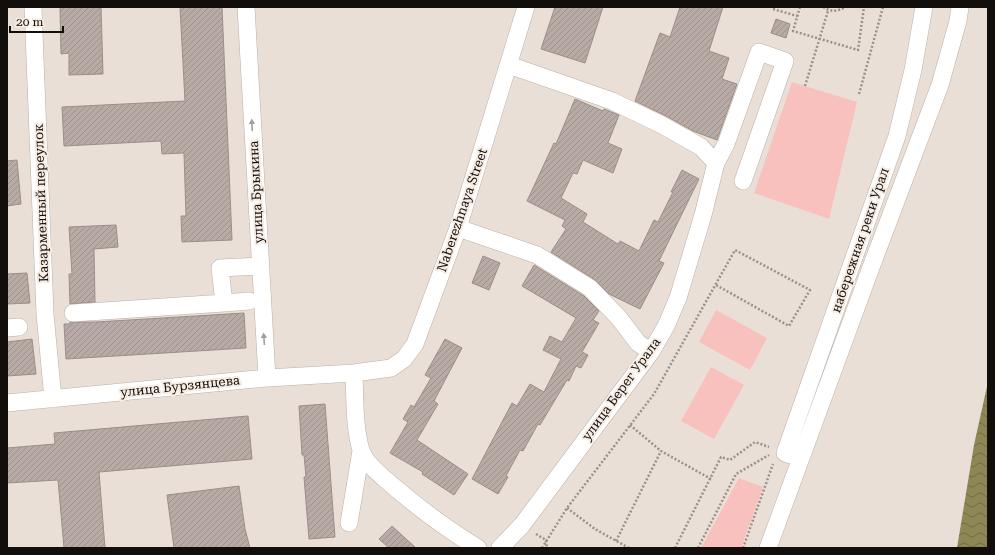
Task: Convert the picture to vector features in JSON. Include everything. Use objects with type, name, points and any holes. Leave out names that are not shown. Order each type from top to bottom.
[{"type":"street","name":"Казарменный переулок","points":[[34,7],[45,314],[52,399]]},
{"type":"street","name":"улица Брыкина","points":[[246,7],[267,378]]},
{"type":"street","name":"Naberezhnaya Street","points":[[354,373],[391,368],[404,359],[415,344],[458,228],[526,7]]},
{"type":"street","name":"набережная реки Урал","points":[[800,458],[785,453],[897,136],[913,70],[924,7]]},
{"type":"street","name":"набережная реки Урал","points":[[768,548],[800,458],[940,85],[958,21],[960,7]]},
{"type":"street","name":"улица Берег Урала","points":[[500,548],[522,525],[651,352],[666,326],[678,298],[703,215],[716,163],[726,144],[759,52],[785,61],[744,181]]},
{"type":"street","points":[[509,65],[612,101],[662,125],[701,147],[716,163]]},
{"type":"street","points":[[458,228],[537,255],[590,288],[619,318],[638,343],[651,352]]},
{"type":"street","points":[[224,303],[220,268],[260,266]]},
{"type":"street","points":[[73,313],[249,301]]},
{"type":"street","name":"улица Бурзянцева","points":[[7,403],[267,378],[354,373]]},
{"type":"street","points":[[349,523],[361,451],[357,426],[354,373]]},
{"type":"street","points":[[361,451],[373,468],[414,504],[478,548]]},
{"type":"path","points":[[800,7],[793,31],[858,50],[864,7]]},
{"type":"path","points":[[822,7],[828,11],[837,12],[845,7]]},
{"type":"path","points":[[859,94],[882,7]]},
{"type":"path","points":[[773,9],[797,16]]},
{"type":"path","points":[[805,86],[828,11]]},
{"type":"path","points":[[542,548],[567,508],[654,394],[735,250],[810,290],[789,326],[716,285]]},
{"type":"path","points":[[630,426],[661,451],[711,479]]},
{"type":"path","points":[[675,548],[721,457],[730,460],[754,442]]},
{"type":"path","points":[[616,542],[661,451]]},
{"type":"path","points":[[698,548],[736,474],[770,454]]},
{"type":"path","points":[[567,508],[595,529],[629,548]]},
{"type":"shaded area","points":[[792,82],[857,102],[829,219],[754,193]]},
{"type":"shaded area","points":[[716,310],[767,338],[750,370],[699,342]]},
{"type":"shaded area","points":[[711,367],[744,385],[714,439],[681,421]]},
{"type":"shaded area","points":[[739,478],[763,487],[741,548],[701,548]]},
{"type":"water","points":[[988,382],[988,548],[957,548],[974,445]]},
{"type":"building","points":[[60,7],[101,7],[103,74],[69,75],[69,53],[61,54]]},
{"type":"building","points":[[180,7],[222,7],[232,240],[182,242],[181,216],[186,216],[184,153],[162,154],[161,141],[64,146],[62,107],[185,101]]},
{"type":"building","points":[[555,7],[603,7],[585,63],[541,49]]},
{"type":"building","points":[[680,7],[723,7],[709,51],[729,58],[722,79],[737,84],[717,140],[693,131],[635,101],[660,33],[670,37]]},
{"type":"building","points":[[776,19],[790,24],[786,38],[771,33]]},
{"type":"building","points":[[575,99],[603,111],[604,109],[619,115],[608,143],[622,149],[613,173],[583,160],[577,174],[573,173],[561,198],[587,214],[583,222],[618,244],[620,241],[639,251],[654,220],[658,222],[682,170],[699,179],[659,261],[664,263],[640,309],[609,294],[595,280],[551,252],[566,229],[562,226],[565,220],[527,201],[554,143],[556,144]]},
{"type":"building","points":[[17,160],[21,204],[7,206],[7,161]]},
{"type":"building","points":[[116,225],[118,247],[94,249],[95,302],[70,304],[69,274],[72,274],[69,227]]},
{"type":"building","points":[[483,256],[500,263],[489,290],[472,283]]},
{"type":"building","points":[[534,265],[584,296],[599,311],[593,320],[599,323],[582,352],[588,355],[581,368],[576,366],[569,381],[567,380],[540,425],[538,424],[523,451],[520,450],[506,476],[508,477],[498,494],[472,479],[512,403],[517,406],[530,384],[544,392],[561,359],[543,350],[550,336],[562,342],[576,318],[522,286]]},
{"type":"building","points":[[27,273],[30,303],[7,304],[7,274]]},
{"type":"building","points":[[244,313],[246,348],[66,359],[64,324],[70,324],[70,322],[96,322]]},
{"type":"building","points":[[32,339],[36,374],[7,376],[7,342]]},
{"type":"building","points":[[445,339],[462,348],[434,401],[438,404],[417,440],[468,474],[454,495],[422,474],[423,472],[390,453],[408,422],[403,419],[411,405],[414,407],[431,378],[425,375]]},
{"type":"building","points":[[325,404],[335,537],[309,539],[304,477],[306,477],[304,455],[302,455],[299,406]]},
{"type":"building","points":[[248,416],[252,459],[99,472],[105,548],[64,548],[58,480],[7,483],[7,448],[55,444],[54,433]]},
{"type":"building","points":[[239,486],[245,529],[250,548],[174,548],[167,495]]},
{"type":"building","points":[[392,526],[416,548],[389,548],[379,539]]}]
